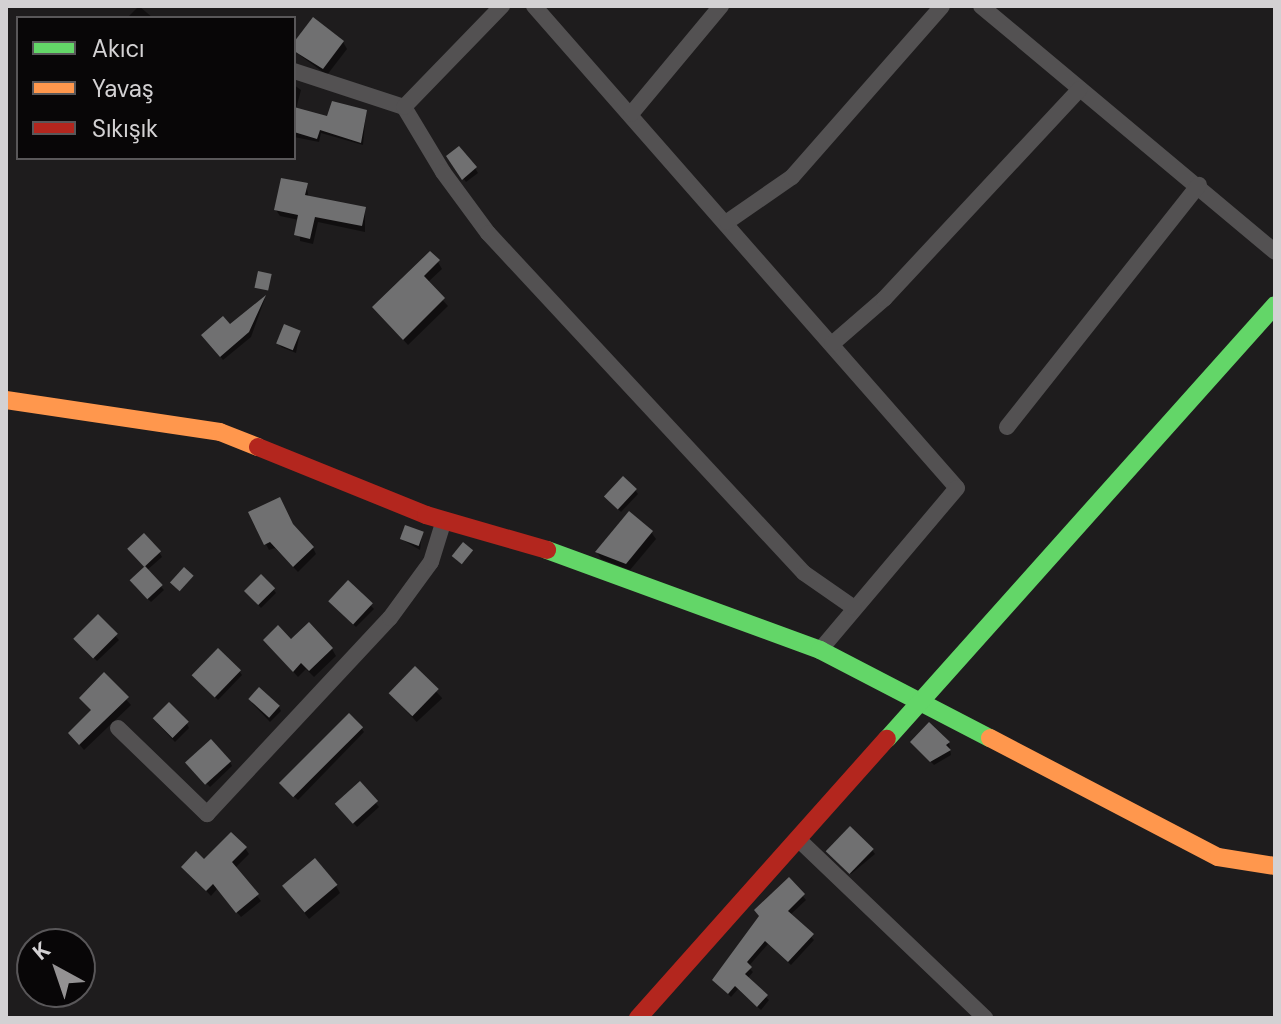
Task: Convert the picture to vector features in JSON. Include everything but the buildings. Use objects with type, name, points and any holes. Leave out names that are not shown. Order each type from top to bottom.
[{"type":"street","points":[[404,107],[502,6]]},
{"type":"street","points":[[534,6],[727,222],[957,488],[853,607],[820,650]]},
{"type":"street","points":[[631,114],[721,6]]},
{"type":"street","points":[[727,222],[792,177],[942,6]]},
{"type":"street","points":[[981,6],[1199,185],[1275,252]]},
{"type":"street","points":[[296,72],[404,107],[443,172],[488,233],[804,573],[853,607]]},
{"type":"street","points":[[832,344],[884,299],[1080,89]]},
{"type":"street","points":[[1007,427],[1199,185]]},
{"type":"street","points":[[638,1018],[798,839],[917,698],[1275,305]]},
{"type":"street","points":[[6,400],[220,432],[444,520],[543,548],[820,650],[1218,857],[1275,866]]},
{"type":"street","points":[[118,728],[207,814],[390,618],[431,562],[444,520]]},
{"type":"street","points":[[798,839],[985,1018]]},
{"type":"traffic: fast","points":[[887,739],[1275,305]]},
{"type":"traffic: fast","points":[[547,550],[820,650],[990,738]]},
{"type":"traffic: slow","points":[[6,400],[220,432],[258,447]]},
{"type":"traffic: slow","points":[[990,738],[1218,857],[1275,866]]},
{"type":"traffic: jam","points":[[258,447],[426,515],[547,550]]},
{"type":"traffic: jam","points":[[638,1018],[887,739]]}]
